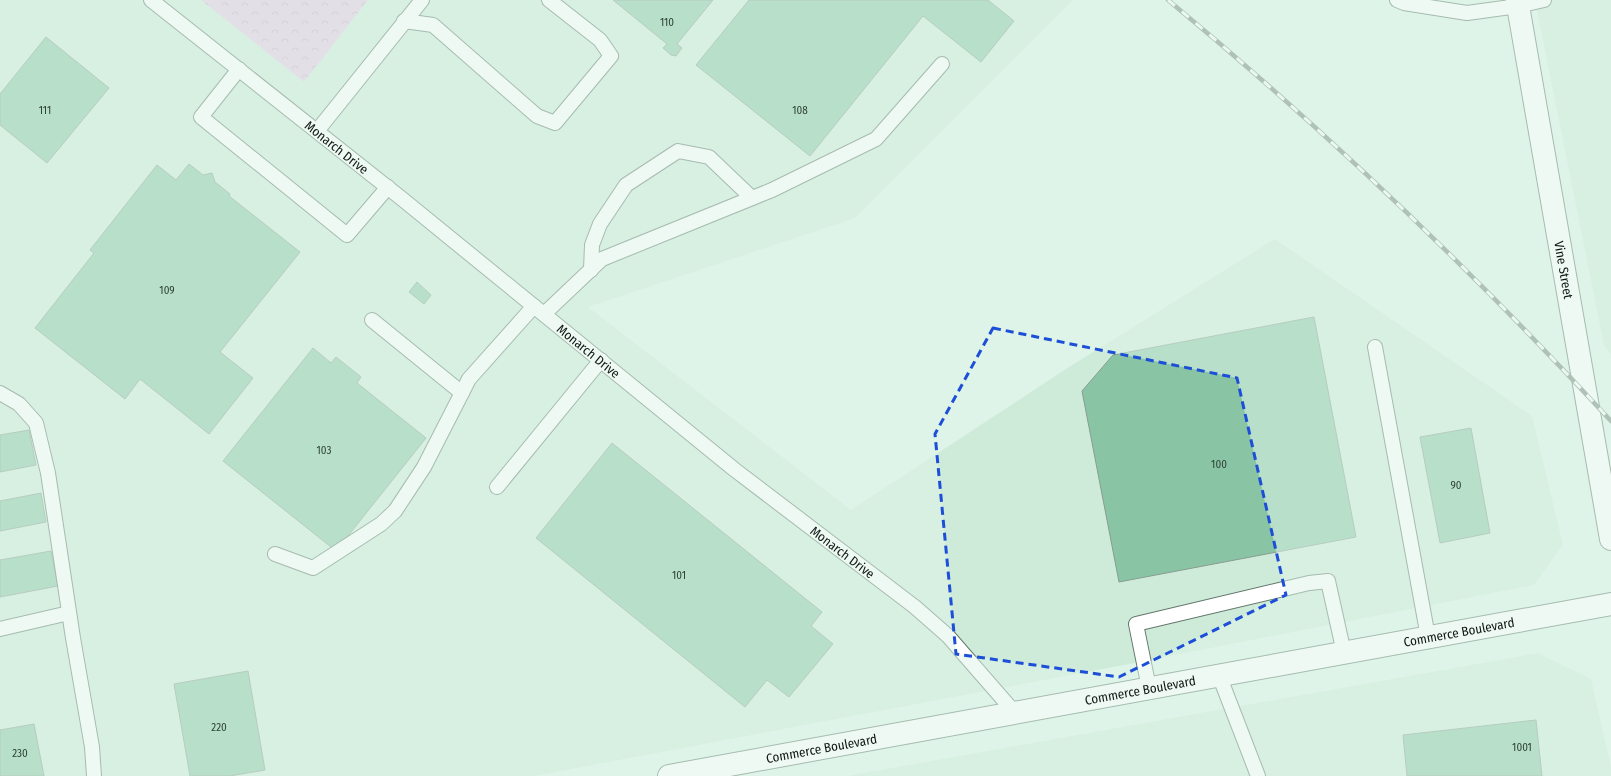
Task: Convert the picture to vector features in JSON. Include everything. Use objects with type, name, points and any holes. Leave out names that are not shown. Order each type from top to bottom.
[{"type":"street","name":"Vine Street","points":[[1518,3],[1611,540]]},
{"type":"street","name":"Commerce Boulevard","points":[[669,776],[729,771],[1015,713],[1611,604]]},
{"type":"lane","name":"Monarch Drive","points":[[151,0],[388,188],[735,470],[915,607],[948,636],[1015,713]]},
{"type":"lane","points":[[317,132],[422,0]]},
{"type":"lane","points":[[404,21],[433,25],[537,116],[555,123],[612,56],[600,40],[549,0]]},
{"type":"lane","points":[[1397,0],[1404,3],[1467,13],[1518,3],[1544,0]]},
{"type":"lane","points":[[275,554],[313,568],[381,524],[395,511],[424,467],[469,379],[539,310],[591,270],[602,259],[752,198],[876,139],[942,64]]},
{"type":"lane","points":[[239,69],[201,117],[347,235],[388,188]]},
{"type":"lane","points":[[591,270],[592,246],[600,224],[626,185],[678,151],[709,157],[752,198]]},
{"type":"lane","points":[[372,320],[462,393]]},
{"type":"lane","points":[[1375,347],[1428,637]]},
{"type":"lane","points":[[497,487],[601,360]]},
{"type":"lane","points":[[0,393],[19,404],[36,423],[48,473],[69,613],[92,747],[94,776]]},
{"type":"lane","points":[[1149,688],[1136,624],[1309,583],[1328,581],[1344,653]]},
{"type":"lane","points":[[0,629],[69,613]]},
{"type":"lane","points":[[1219,675],[1258,776]]},
{"type":"highlighted area","points":[[993,328],[1237,378],[1286,595],[1119,677],[956,654],[935,434]]},
{"type":"shaded area","points":[[0,0],[201,0],[304,82],[368,0],[1073,0],[855,218],[588,307],[851,510],[1069,367],[1275,239],[1532,416],[1563,545],[1534,585],[1124,665],[534,776],[0,776]]},
{"type":"shaded area","points":[[1535,0],[1611,0],[1611,355],[1604,345]]},
{"type":"shaded area","points":[[1538,653],[1591,679],[1611,767],[1611,776],[847,776]]},
{"type":"green space","points":[[201,0],[368,0],[304,82]]},
{"type":"building","points":[[613,0],[713,0],[677,44],[682,48],[676,56],[671,55],[663,48],[667,44]]},
{"type":"building","points":[[749,0],[988,0],[1014,21],[981,62],[923,16],[810,156],[696,65]]},
{"type":"building","points":[[46,37],[109,88],[47,163],[0,125],[0,94]]},
{"type":"building","points":[[189,164],[203,175],[212,173],[215,182],[230,194],[229,196],[300,252],[220,352],[253,378],[209,434],[140,379],[125,399],[35,328],[94,253],[90,250],[157,165],[176,180]]},
{"type":"building","points":[[417,282],[431,295],[424,304],[409,292]]},
{"type":"building","points":[[1314,317],[1356,537],[1119,582],[1082,391],[1113,355]]},
{"type":"building","points":[[313,348],[331,363],[336,357],[361,377],[357,383],[426,438],[336,551],[223,461]]},
{"type":"building","points":[[1471,428],[1490,533],[1440,543],[1420,437]]},
{"type":"building","points":[[29,430],[36,465],[0,472],[0,435]]},
{"type":"building","points":[[612,443],[822,612],[811,626],[833,644],[789,697],[767,680],[745,707],[536,538]]},
{"type":"building","points":[[41,493],[46,522],[0,531],[0,501]]},
{"type":"building","points":[[51,551],[58,586],[0,597],[0,560]]},
{"type":"building","points":[[248,671],[265,770],[230,776],[190,776],[174,684]]},
{"type":"building","points":[[1536,720],[1542,776],[1407,776],[1403,735]]},
{"type":"building","points":[[34,724],[44,776],[0,776],[0,730]]},
{"type":"railway","points":[[1168,0],[1284,100],[1397,203],[1506,310],[1611,421]]}]
